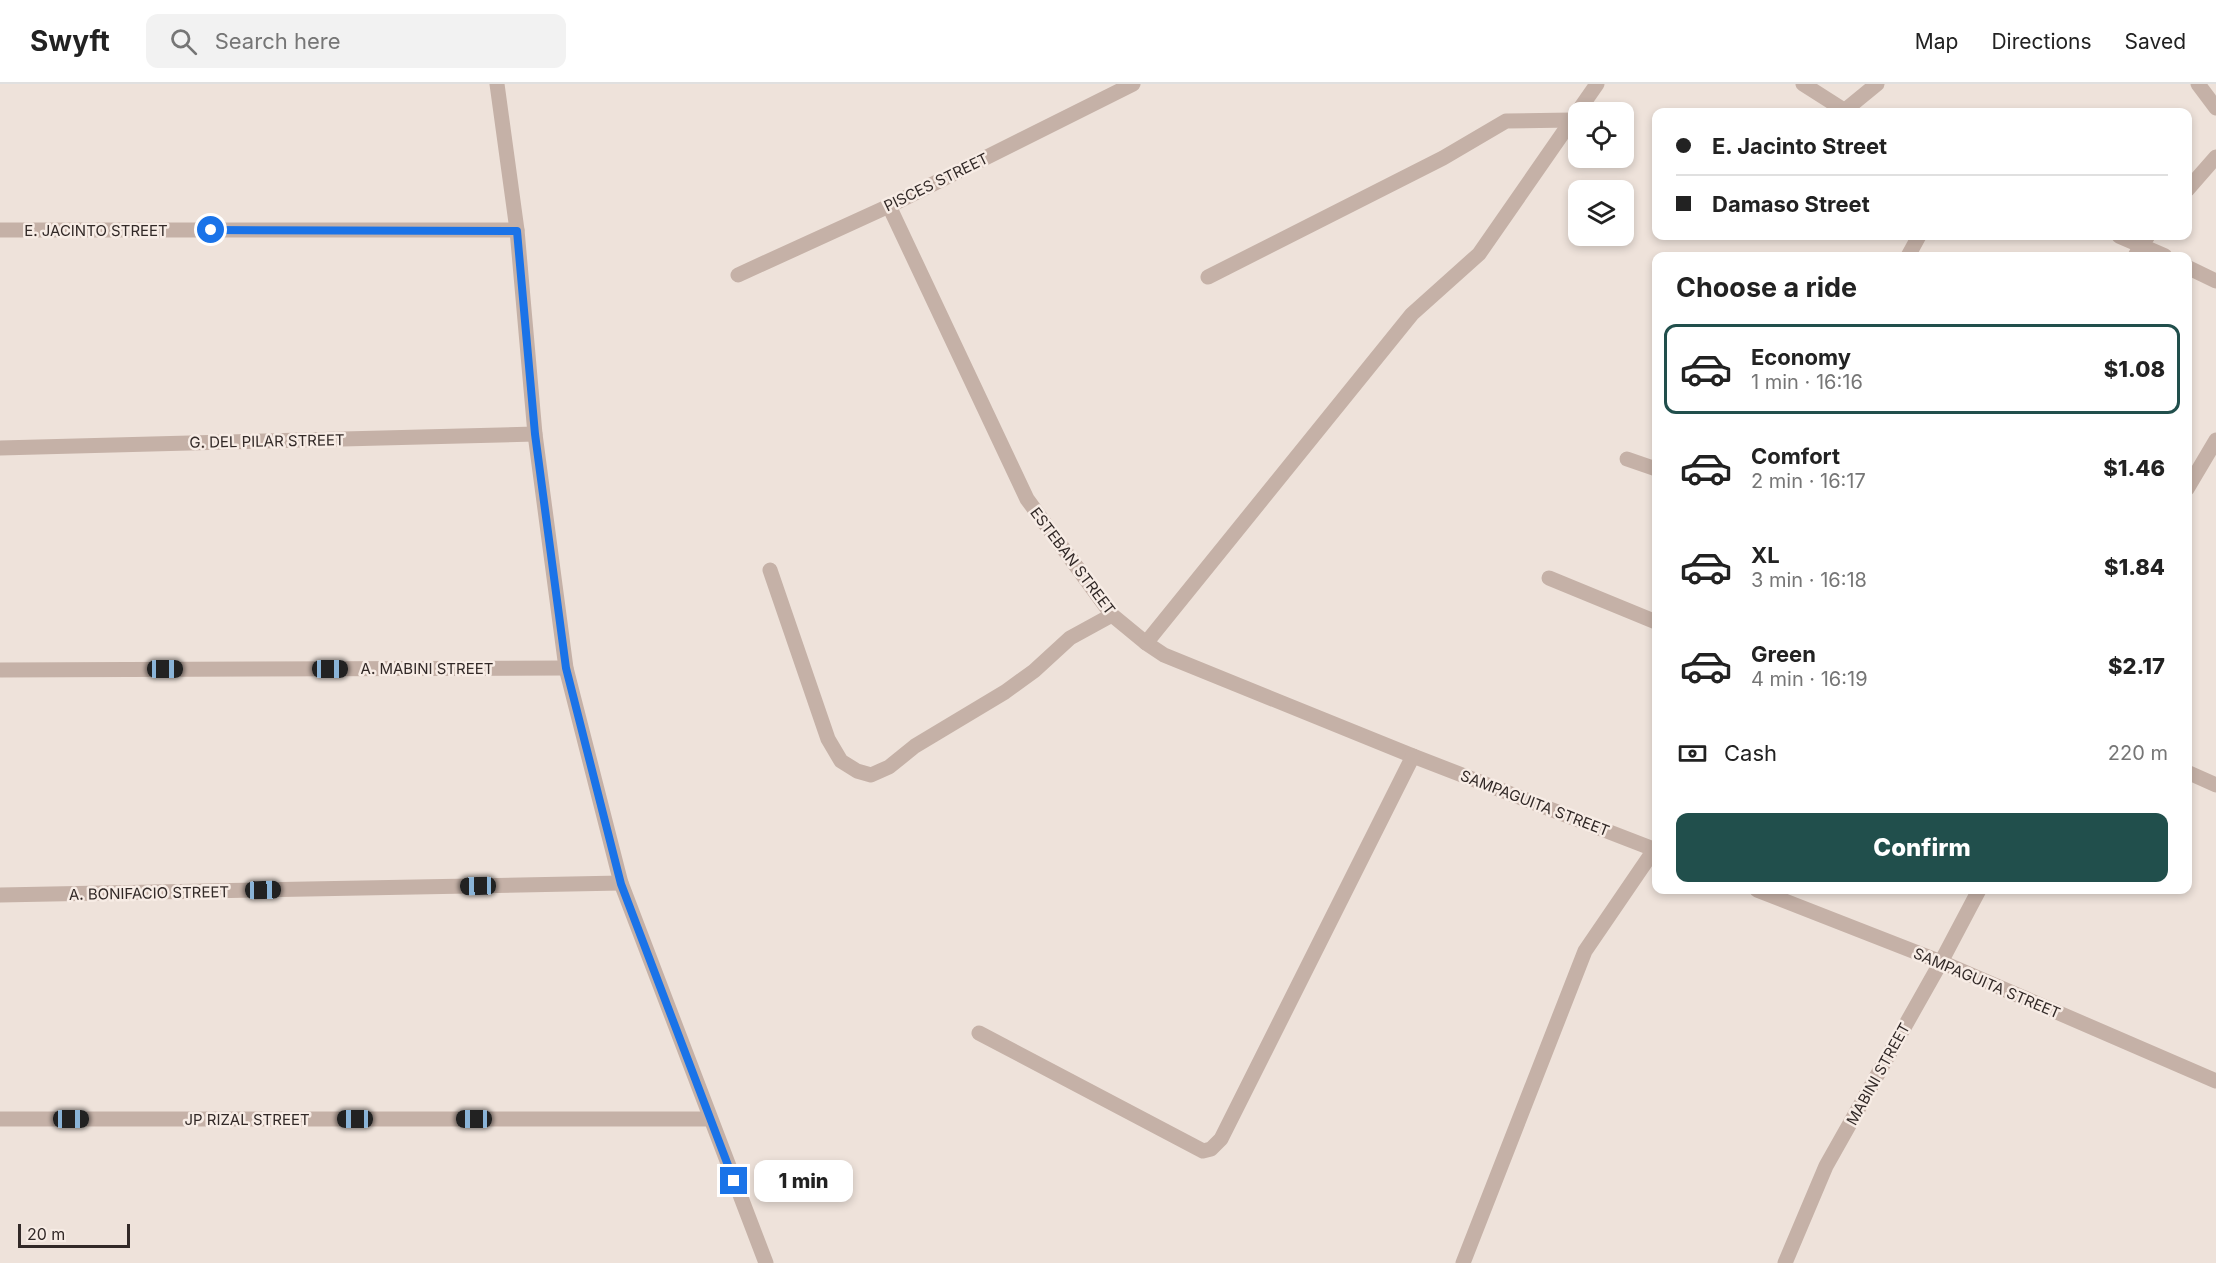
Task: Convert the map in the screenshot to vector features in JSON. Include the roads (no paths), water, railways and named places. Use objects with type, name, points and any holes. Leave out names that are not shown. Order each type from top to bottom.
[{"type":"street","points":[[497,84],[517,231],[535,434],[566,668],[621,884],[766,1263]]},
{"type":"street","name":"PISCES STREET","points":[[738,275],[889,206],[1133,84]]},
{"type":"street","points":[[1584,102],[1597,84]]},
{"type":"street","points":[[1803,84],[1840,108]]},
{"type":"street","points":[[1850,108],[1877,84]]},
{"type":"street","points":[[2198,84],[2216,108]]},
{"type":"street","points":[[1208,277],[1443,158],[1506,121],[1568,120]]},
{"type":"street","points":[[1146,643],[1412,314],[1479,254],[1568,126]]},
{"type":"street","points":[[2192,184],[2216,157]]},
{"type":"street","name":"ESTEBAN STREET","points":[[889,206],[1028,499],[1112,615],[1164,655],[1413,756]]},
{"type":"street","name":"E. JACINTO STREET","points":[[0,230],[517,231]]},
{"type":"street","points":[[2128,240],[2156,252]]},
{"type":"street","points":[[2192,270],[2216,282]]},
{"type":"street","name":"G. DEL PILAR STREET","points":[[0,448],[535,434]]},
{"type":"street","points":[[2192,481],[2216,440]]},
{"type":"street","points":[[1627,459],[1652,468]]},
{"type":"street","points":[[770,570],[828,739],[841,761],[857,771],[871,775],[889,767],[915,746],[1005,692],[1034,671],[1070,638],[1112,615]]},
{"type":"street","points":[[1549,578],[1652,620]]},
{"type":"street","name":"A. MABINI STREET","points":[[0,670],[566,668]]},
{"type":"street","points":[[979,1033],[1203,1151],[1211,1149],[1221,1139],[1413,756]]},
{"type":"street","name":"SAMPAGUITA STREET","points":[[1413,756],[1652,847]]},
{"type":"street","points":[[2192,774],[2216,785]]},
{"type":"street","points":[[1463,1263],[1585,951],[1652,855]]},
{"type":"street","name":"A. BONIFACIO STREET","points":[[0,896],[621,884]]},
{"type":"street","name":"SAMPAGUITA STREET","points":[[1767,894],[1941,962],[2216,1081]]},
{"type":"street","name":"MABINI STREET","points":[[1785,1263],[1826,1166],[1977,894]]},
{"type":"street","name":"JP RIZAL STREET","points":[[0,1119],[710,1119]]}]
